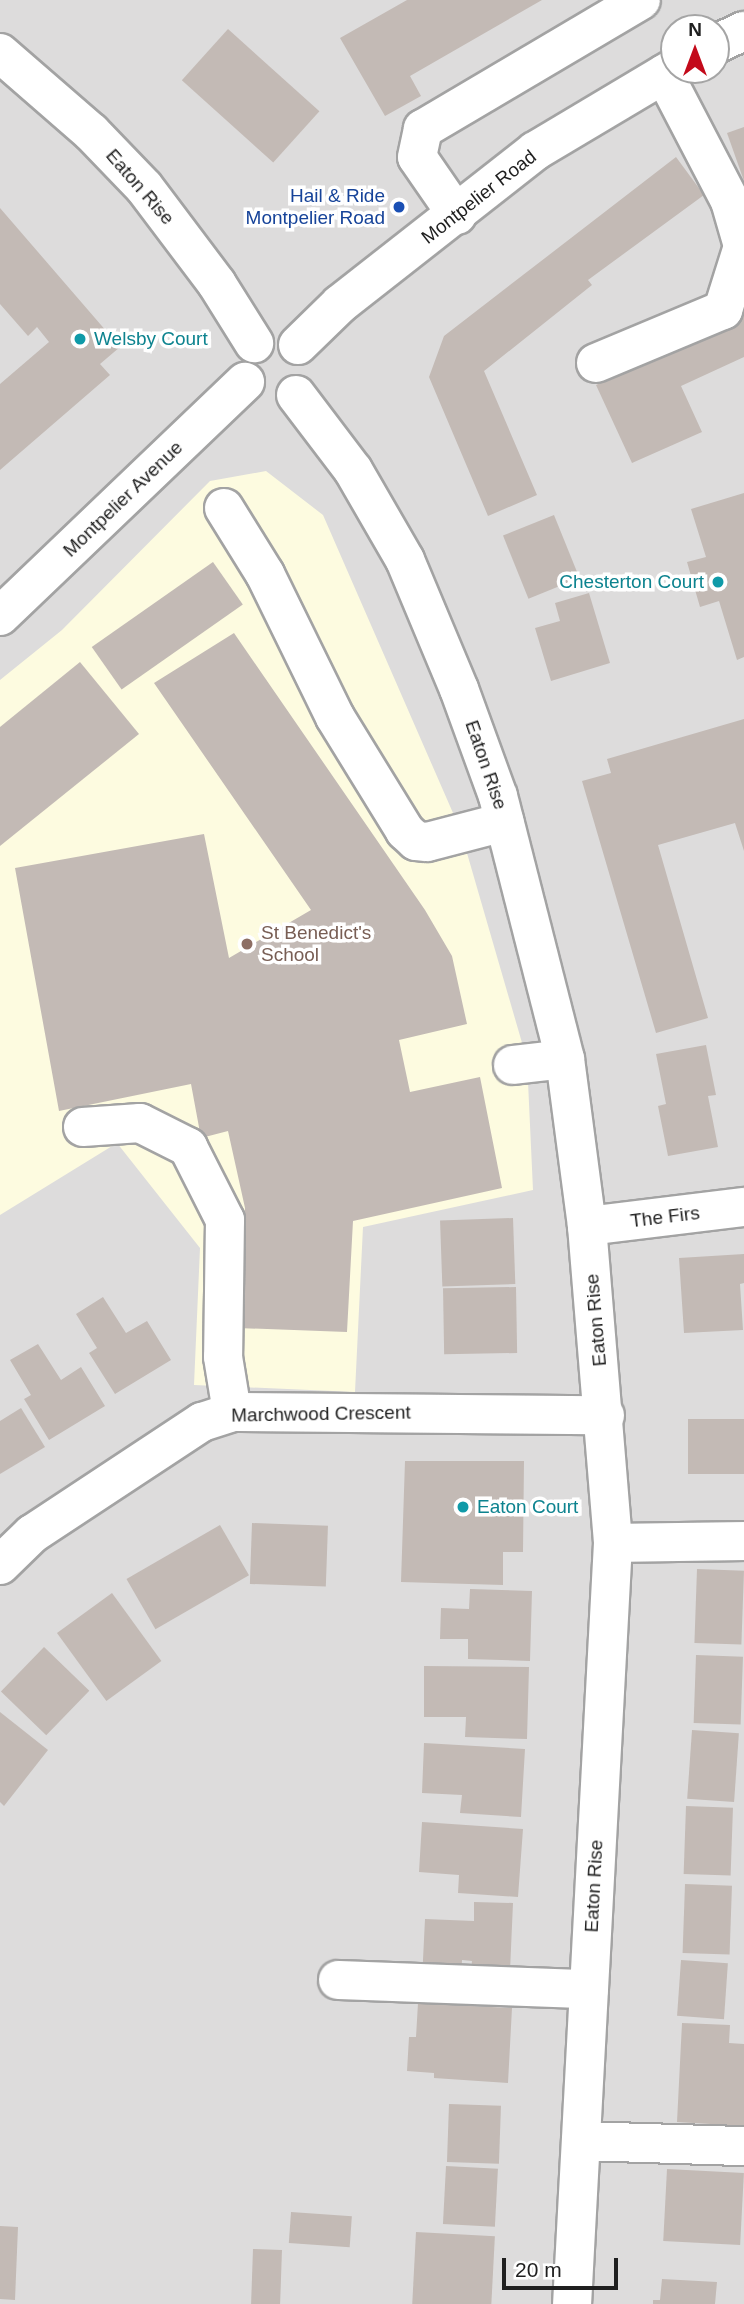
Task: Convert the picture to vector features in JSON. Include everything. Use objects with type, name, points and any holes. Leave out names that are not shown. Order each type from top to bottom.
[{"type":"street","points":[[457,215],[417,157],[423,129],[641,0]]},
{"type":"street","name":"Eaton Rise","points":[[0,54],[91,132],[144,187],[217,284],[254,343]]},
{"type":"street","name":"Montpelier Road","points":[[298,345],[340,304],[536,151],[660,76]]},
{"type":"street","points":[[596,363],[723,310],[743,246],[730,201],[675,84]]},
{"type":"street","points":[[283,336],[298,345],[306,354],[308,375],[296,395],[286,400],[266,400],[245,382],[244,357],[254,343],[283,336]]},
{"type":"street","name":"Montpelier Avenue","points":[[0,616],[245,382]]},
{"type":"street","name":"Eaton Rise","points":[[296,395],[353,470],[405,560],[459,689],[504,822],[565,1059],[587,1226],[612,1543],[572,2304]]},
{"type":"street","points":[[224,508],[265,575],[335,717],[405,831],[416,841],[427,842],[504,822]]},
{"type":"street","points":[[513,1065],[565,1059]]},
{"type":"street","points":[[83,1127],[140,1123],[188,1147],[225,1220],[223,1357],[232,1412]]},
{"type":"street","name":"The Firs","points":[[587,1226],[744,1208]]},
{"type":"street","name":"Marchwood Crescent","points":[[0,1565],[32,1534],[202,1422],[232,1412],[604,1415]]},
{"type":"street","points":[[612,1543],[744,1541]]},
{"type":"street","points":[[338,1980],[589,1989]]},
{"type":"street","points":[[581,2141],[744,2146]]},
{"type":"shaded area","points":[[0,0],[744,0],[744,2304],[0,2304]]},
{"type":"shaded area","name":"St Benedict's School","points":[[266,471],[323,515],[460,829],[527,1060],[533,1190],[363,1227],[355,1392],[194,1385],[200,1248],[117,1143],[0,1215],[0,680],[62,630],[210,481]]},
{"type":"building","points":[[407,0],[542,0],[410,76],[421,96],[385,116],[340,38]]},
{"type":"building","points":[[228,29],[319,111],[273,163],[182,80]]},
{"type":"building","points":[[744,127],[744,181],[727,133]]},
{"type":"building","points":[[676,157],[704,195],[588,280],[592,285],[484,371],[537,495],[488,516],[429,377],[444,336]]},
{"type":"building","name":"Welsby Court","points":[[0,208],[120,347],[100,364],[110,375],[0,470],[0,384],[49,342],[37,327],[28,336],[0,304]]},
{"type":"building","points":[[744,317],[744,357],[681,386],[702,432],[632,463],[596,385]]},
{"type":"building","name":"Chesterton Court","points":[[744,493],[744,657],[737,660],[719,601],[700,607],[687,562],[706,557],[691,509]]},
{"type":"building","points":[[554,515],[579,578],[528,599],[503,536]]},
{"type":"building","points":[[213,562],[243,605],[122,689],[92,647]]},
{"type":"building","points":[[589,593],[610,663],[551,681],[535,628],[560,621],[555,603]]},
{"type":"building","points":[[234,633],[425,910],[452,956],[467,1024],[399,1040],[410,1092],[480,1077],[502,1188],[353,1221],[347,1332],[238,1328],[245,1208],[228,1131],[201,1138],[191,1084],[59,1111],[15,868],[204,834],[229,958],[311,910],[154,683]]},
{"type":"building","points":[[80,662],[139,734],[0,846],[0,727]]},
{"type":"building","points":[[744,719],[744,851],[735,823],[658,845],[708,1018],[656,1033],[582,781],[611,773],[607,759]]},
{"type":"building","points":[[706,1045],[716,1095],[708,1096],[718,1147],[668,1156],[658,1106],[666,1104],[656,1054]]},
{"type":"building","points":[[513,1218],[515,1284],[442,1287],[440,1221]]},
{"type":"building","points":[[744,1254],[744,1283],[740,1284],[743,1330],[684,1333],[679,1258]]},
{"type":"building","points":[[516,1287],[517,1353],[444,1354],[443,1288]]},
{"type":"building","points":[[103,1297],[126,1333],[147,1321],[171,1360],[115,1394],[89,1353],[97,1348],[76,1314]]},
{"type":"building","points":[[38,1344],[61,1380],[81,1367],[105,1406],[49,1440],[24,1399],[31,1395],[10,1360]]},
{"type":"building","points":[[21,1408],[45,1447],[0,1474],[0,1421]]},
{"type":"building","points":[[688,1419],[744,1419],[744,1474],[688,1474]]},
{"type":"building","name":"Eaton Court","points":[[405,1461],[524,1461],[523,1552],[503,1552],[503,1585],[401,1582]]},
{"type":"building","points":[[252,1523],[328,1526],[326,1587],[250,1584]]},
{"type":"building","points":[[220,1525],[249,1575],[155,1629],[126,1579]]},
{"type":"building","points":[[697,1569],[744,1571],[741,1645],[694,1643]]},
{"type":"building","points":[[470,1589],[532,1591],[530,1661],[468,1659],[468,1639],[440,1639],[441,1608],[469,1609]]},
{"type":"building","points":[[112,1593],[161,1661],[106,1701],[57,1633]]},
{"type":"building","points":[[44,1647],[89,1691],[46,1735],[1,1692]]},
{"type":"building","points":[[696,1655],[743,1657],[741,1725],[694,1723]]},
{"type":"building","points":[[424,1666],[529,1667],[527,1739],[465,1737],[466,1717],[424,1717]]},
{"type":"building","points":[[0,1712],[48,1750],[4,1806],[0,1802]]},
{"type":"building","points":[[692,1730],[739,1733],[734,1802],[687,1799]]},
{"type":"building","points":[[424,1743],[525,1749],[521,1817],[460,1813],[462,1795],[422,1793]]},
{"type":"building","points":[[686,1806],[733,1808],[731,1876],[684,1874]]},
{"type":"building","points":[[422,1822],[523,1829],[518,1897],[458,1893],[459,1875],[419,1872]]},
{"type":"building","points":[[685,1884],[732,1886],[730,1955],[683,1953]]},
{"type":"building","points":[[474,1902],[513,1903],[510,1971],[471,1970],[472,1961],[462,1960],[461,1982],[422,1980],[425,1919],[474,1921]]},
{"type":"building","points":[[681,1960],[728,1963],[724,2019],[677,2016]]},
{"type":"building","points":[[418,2003],[512,2008],[508,2083],[434,2078],[434,2073],[407,2071],[409,2037],[416,2037]]},
{"type":"building","points":[[682,2023],[730,2025],[729,2043],[744,2044],[744,2126],[677,2122]]},
{"type":"building","points":[[449,2104],[501,2106],[499,2164],[447,2162]]},
{"type":"building","points":[[446,2166],[498,2169],[495,2227],[443,2224]]},
{"type":"building","points":[[667,2169],[744,2173],[740,2245],[663,2241]]},
{"type":"building","points":[[291,2212],[352,2216],[350,2247],[289,2243]]},
{"type":"building","points":[[0,2226],[18,2227],[15,2300],[0,2299]]},
{"type":"building","points":[[416,2232],[495,2236],[491,2304],[412,2304]]},
{"type":"building","points":[[253,2249],[282,2250],[280,2304],[251,2304]]},
{"type":"building","points":[[662,2279],[717,2282],[715,2304],[653,2304],[653,2300],[660,2300]]},
{"type":"place","name":"Hail & Ride Montpelier Road","points":[[399,207]]},
{"type":"place","name":"Welsby Court","points":[[80,339]]},
{"type":"place","name":"Chesterton Court","points":[[718,582]]},
{"type":"place","name":"St Benedict's School","points":[[247,944]]},
{"type":"place","name":"Eaton Court","points":[[463,1507]]}]
